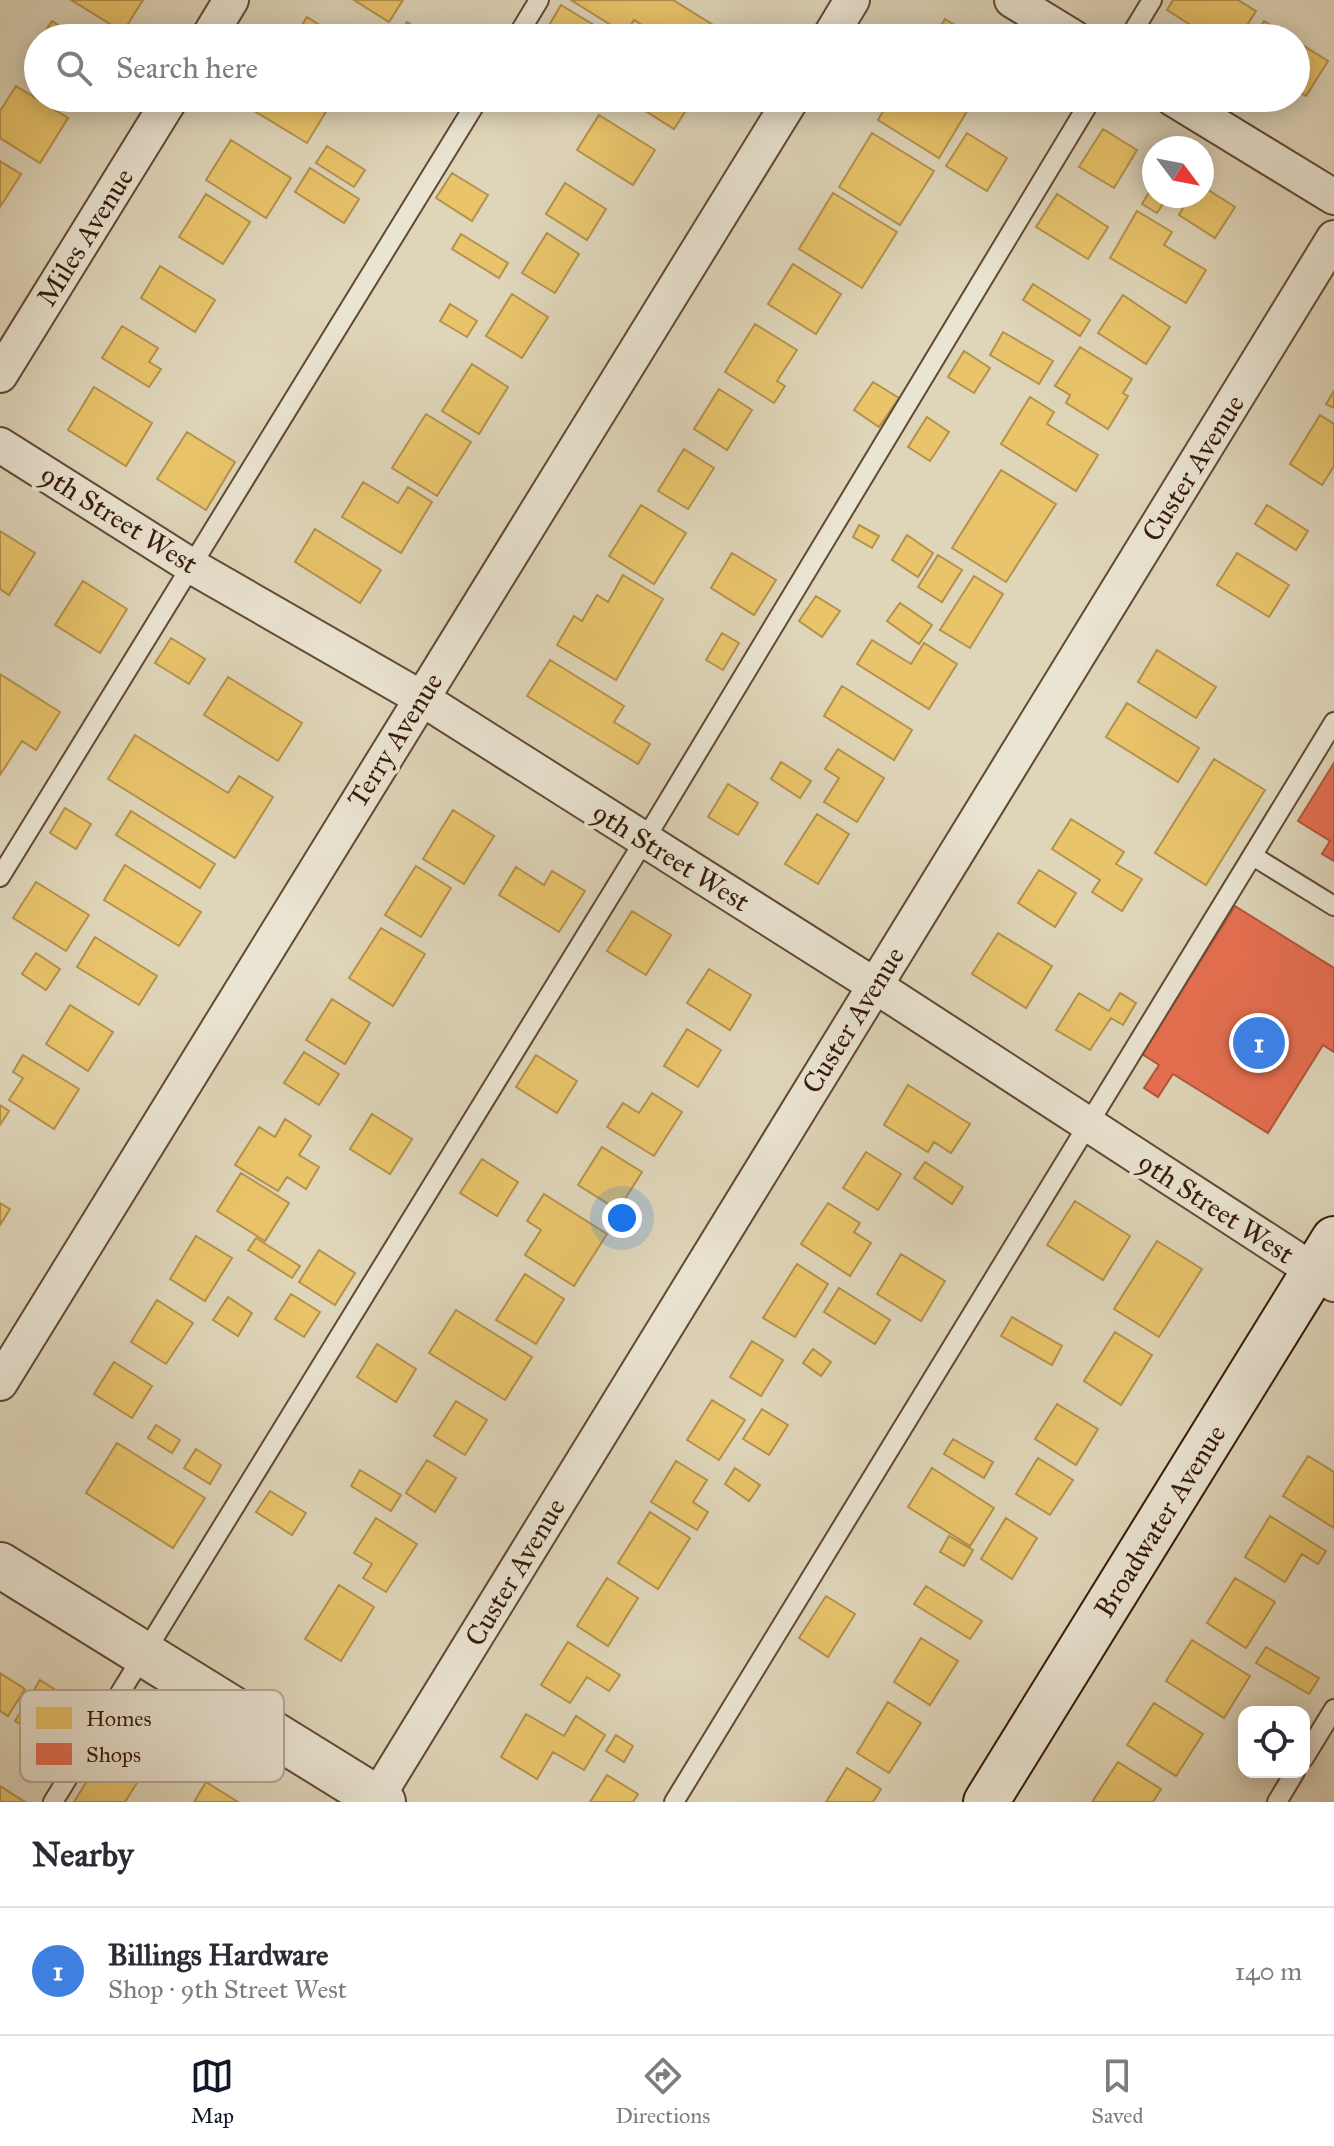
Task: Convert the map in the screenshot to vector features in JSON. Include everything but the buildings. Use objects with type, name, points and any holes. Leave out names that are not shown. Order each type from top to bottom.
[{"type":"main road","name":"Broadwater Avenue","points":[[986,1802],[1327,1265]]},
{"type":"main road","points":[[0,1565],[200,1690]]},
{"type":"main road","points":[[284,1742],[378,1801]]},
{"type":"street","points":[[216,24],[231,0]]},
{"type":"street","points":[[837,24],[852,0]]},
{"type":"street","points":[[1012,0],[1051,24]]},
{"type":"street","name":"Miles Avenue","points":[[0,375],[162,112]]},
{"type":"street","name":"Terry Avenue","points":[[0,1383],[783,112]]},
{"type":"street","points":[[1195,112],[1334,197]]},
{"type":"street","name":"Custer Avenue","points":[[378,1801],[874,985],[1334,238]]},
{"type":"street","name":"9th Street West","points":[[0,445],[193,567],[421,698],[1089,1125],[1327,1265]]},
{"type":"lane","points":[[524,24],[539,0]]},
{"type":"lane","points":[[1137,24],[1152,0]]},
{"type":"lane","points":[[0,877],[470,112]]},
{"type":"lane","points":[[122,1690],[644,841],[1084,112]]},
{"type":"lane","points":[[674,1802],[1334,722]]},
{"type":"lane","points":[[1253,856],[1334,906]]},
{"type":"lane","points":[[1310,1748],[1334,1709]]},
{"type":"lane","points":[[1277,1802],[1291,1778]]},
{"type":"lane","points":[[53,1802],[65,1782]]},
{"type":"place","name":"Billings Hardware","points":[[1259,1043]]}]
